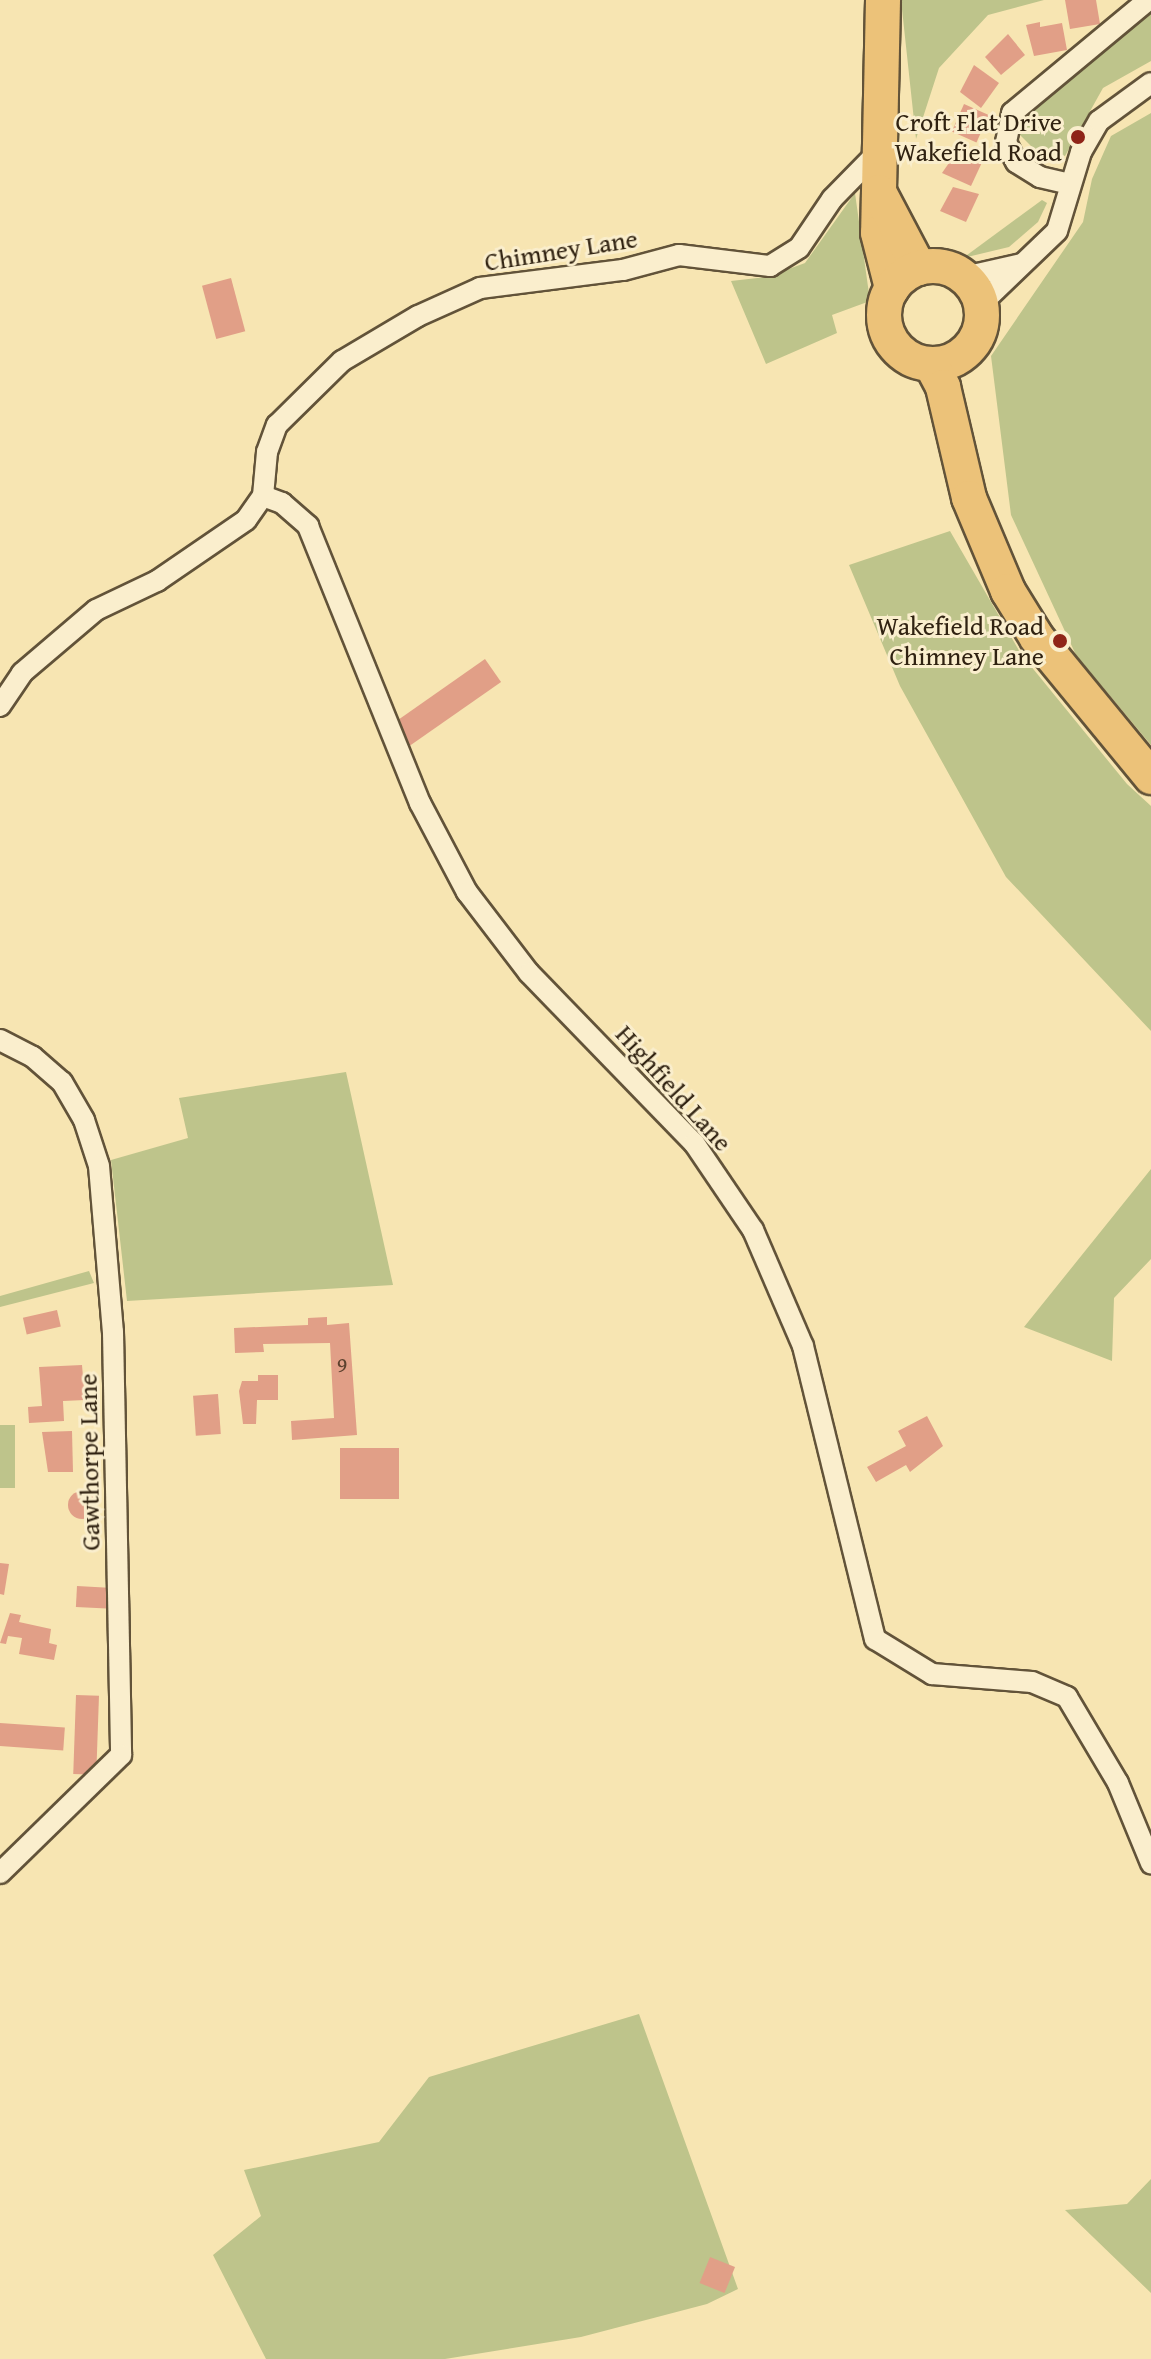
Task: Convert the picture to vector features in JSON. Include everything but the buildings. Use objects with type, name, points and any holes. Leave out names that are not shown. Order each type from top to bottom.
[{"type":"highway","points":[[883,0],[876,154],[878,233],[892,288],[884,316],[886,331],[904,355],[931,364],[968,350]]},
{"type":"highway","points":[[879,192],[919,268]]},
{"type":"highway","points":[[892,288],[919,268],[944,267],[973,290],[982,320],[968,350],[957,438]]},
{"type":"highway","points":[[931,364],[957,438],[969,498],[1008,591],[1037,638],[1151,777]]},
{"type":"street","points":[[1070,184],[1040,177],[1016,162],[1006,142],[1012,113],[1148,0]]},
{"type":"street","points":[[973,290],[1022,264],[1057,231],[1069,202],[1070,184],[1099,121],[1151,83]]},
{"type":"street","name":"Chimney Lane","points":[[263,496],[267,452],[277,425],[342,361],[418,316],[480,288],[623,270],[679,255],[770,266],[799,248],[832,199],[876,154]]},
{"type":"street","points":[[973,290],[1022,264]]},
{"type":"street","points":[[0,706],[22,673],[96,610],[157,581],[228,536],[263,496]]},
{"type":"street","name":"Highfield Lane","points":[[263,496],[282,503],[308,526],[420,803],[482,915],[529,973],[687,1135],[753,1230],[803,1346],[875,1639],[932,1674],[1045,1684],[1067,1697],[1118,1783],[1151,1863]]},
{"type":"street","name":"Gawthorpe Lane","points":[[0,1040],[33,1057],[62,1082],[84,1120],[99,1166],[113,1332],[121,1755],[0,1873]]},
{"type":"green space","points":[[901,0],[1044,0],[988,15],[939,68],[916,139]]},
{"type":"green space","points":[[1151,13],[1151,61],[1103,88],[1065,156],[1036,151],[1018,133],[1024,120],[1105,46]]},
{"type":"green space","points":[[1151,113],[1151,745],[1076,655],[1011,515],[991,356],[1083,222],[1092,179],[1111,136]]},
{"type":"green space","points":[[855,193],[870,301],[832,315],[837,333],[766,364],[731,281],[767,277],[805,263]]},
{"type":"green space","points":[[1042,200],[1047,203],[1038,222],[1009,247],[963,258]]},
{"type":"green space","points":[[950,531],[1021,654],[1127,784],[1151,806],[1151,1031],[1006,877],[900,686],[849,565]]},
{"type":"green space","points":[[346,1072],[393,1285],[127,1301],[111,1160],[188,1138],[179,1098]]},
{"type":"green space","points":[[1151,1169],[1151,1259],[1114,1298],[1112,1361],[1024,1327]]},
{"type":"green space","points":[[89,1271],[94,1283],[0,1307],[0,1296]]},
{"type":"green space","points":[[0,1425],[15,1425],[15,1488],[0,1488]]},
{"type":"green space","points":[[639,2014],[738,2289],[707,2304],[581,2337],[445,2359],[266,2359],[213,2255],[261,2216],[244,2170],[379,2142],[429,2077]]},
{"type":"green space","points":[[1151,2179],[1151,2293],[1065,2210],[1127,2204]]},
{"type":"place","name":"Croft Flat Drive Wakefield Road","points":[[1078,137]]},
{"type":"place","name":"Wakefield Road Chimney Lane","points":[[1060,641]]}]
